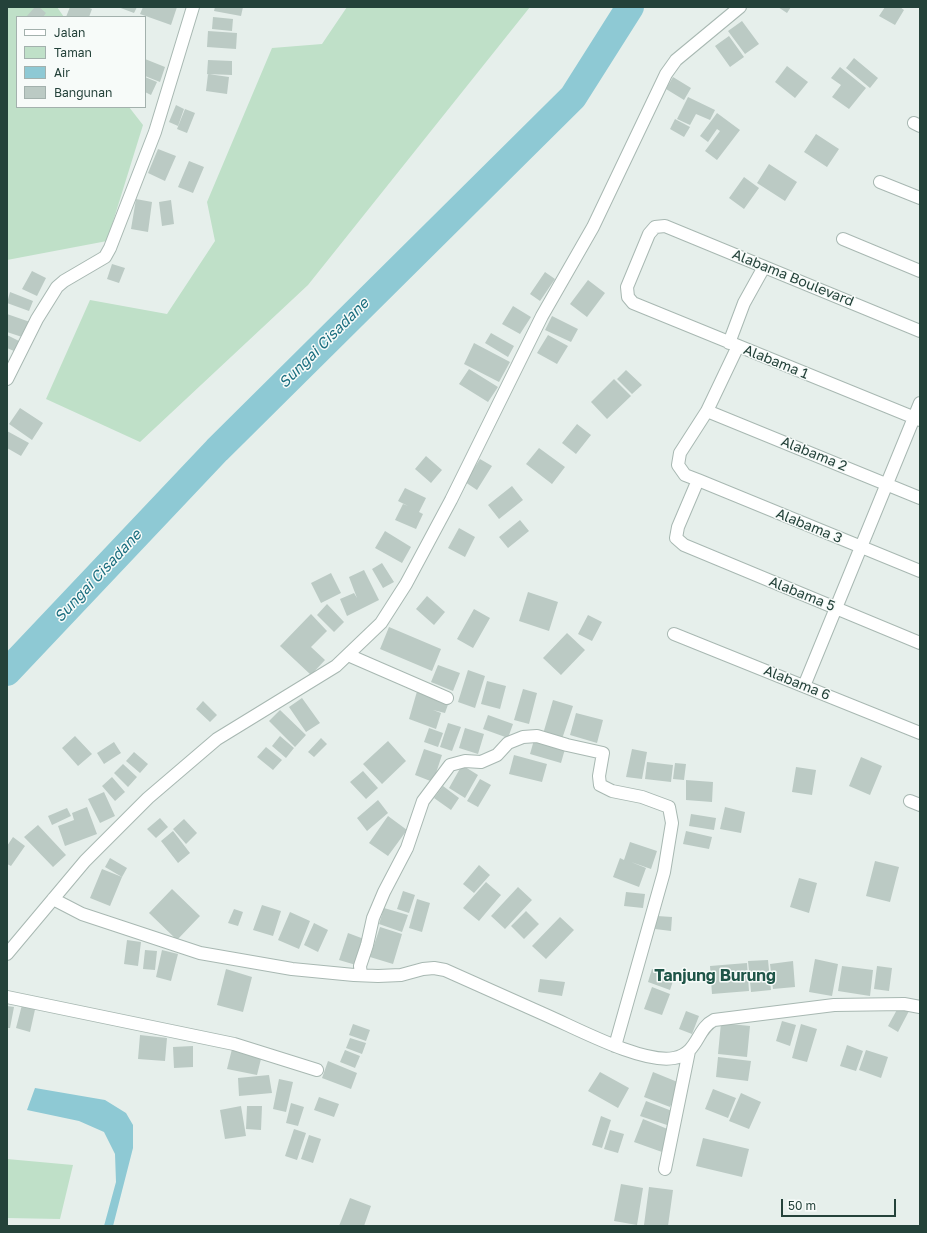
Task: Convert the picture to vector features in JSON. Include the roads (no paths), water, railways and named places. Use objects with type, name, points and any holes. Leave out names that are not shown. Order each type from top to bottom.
[{"type":"street","points":[[7,379],[37,319],[58,287],[64,281],[105,257],[110,248],[154,132],[193,7]]},
{"type":"street","points":[[7,954],[85,860],[148,798],[217,739],[336,666],[381,623],[406,584],[451,500],[542,316],[593,226],[671,65],[740,7]]},
{"type":"street","points":[[880,182],[920,198]]},
{"type":"street","name":"Alabama Boulevard","points":[[633,303],[628,297],[627,287],[648,234],[655,227],[665,226],[920,331]]},
{"type":"street","points":[[843,239],[920,271]]},
{"type":"street","name":"Alabama 3","points":[[764,267],[744,303],[734,344],[707,411],[680,453],[678,464],[685,475],[920,571]]},
{"type":"street","name":"Alabama 1","points":[[633,303],[917,419]]},
{"type":"street","points":[[804,686],[887,485],[917,419],[920,403]]},
{"type":"street","name":"Alabama 2","points":[[707,411],[920,498]]},
{"type":"street","name":"Alabama 5","points":[[698,480],[678,527],[676,538],[684,545],[920,643]]},
{"type":"street","name":"Alabama 6","points":[[674,634],[920,733]]},
{"type":"street","points":[[348,655],[447,698]]},
{"type":"street","points":[[361,975],[360,966],[367,945],[373,918],[384,892],[407,848],[423,801],[450,765],[465,761],[481,762],[497,755],[508,743],[523,738],[537,736],[567,745],[603,753],[599,776],[600,785],[612,791],[642,797],[669,807],[672,823],[664,872],[615,1046]]},
{"type":"street","points":[[53,899],[82,914],[200,953],[292,969],[361,975],[401,975],[422,969],[434,968],[445,970],[615,1046],[639,1055],[656,1058],[673,1059],[686,1055],[694,1046],[707,1026],[714,1020],[834,1005],[904,1004],[920,1007]]},
{"type":"street","points":[[7,997],[234,1044],[317,1070]]},
{"type":"street","points":[[665,1169],[689,1051]]},
{"type":"water","points":[[35,1088],[105,1100],[126,1113],[133,1125],[133,1148],[113,1226],[104,1226],[116,1182],[115,1154],[104,1132],[79,1121],[27,1110]]},
{"type":"waterway","name":"Sungai Cisadane","points":[[7,672],[217,450],[573,97],[630,7]]},
{"type":"district","name":"Tanjung Burung","points":[[715,976]]}]
